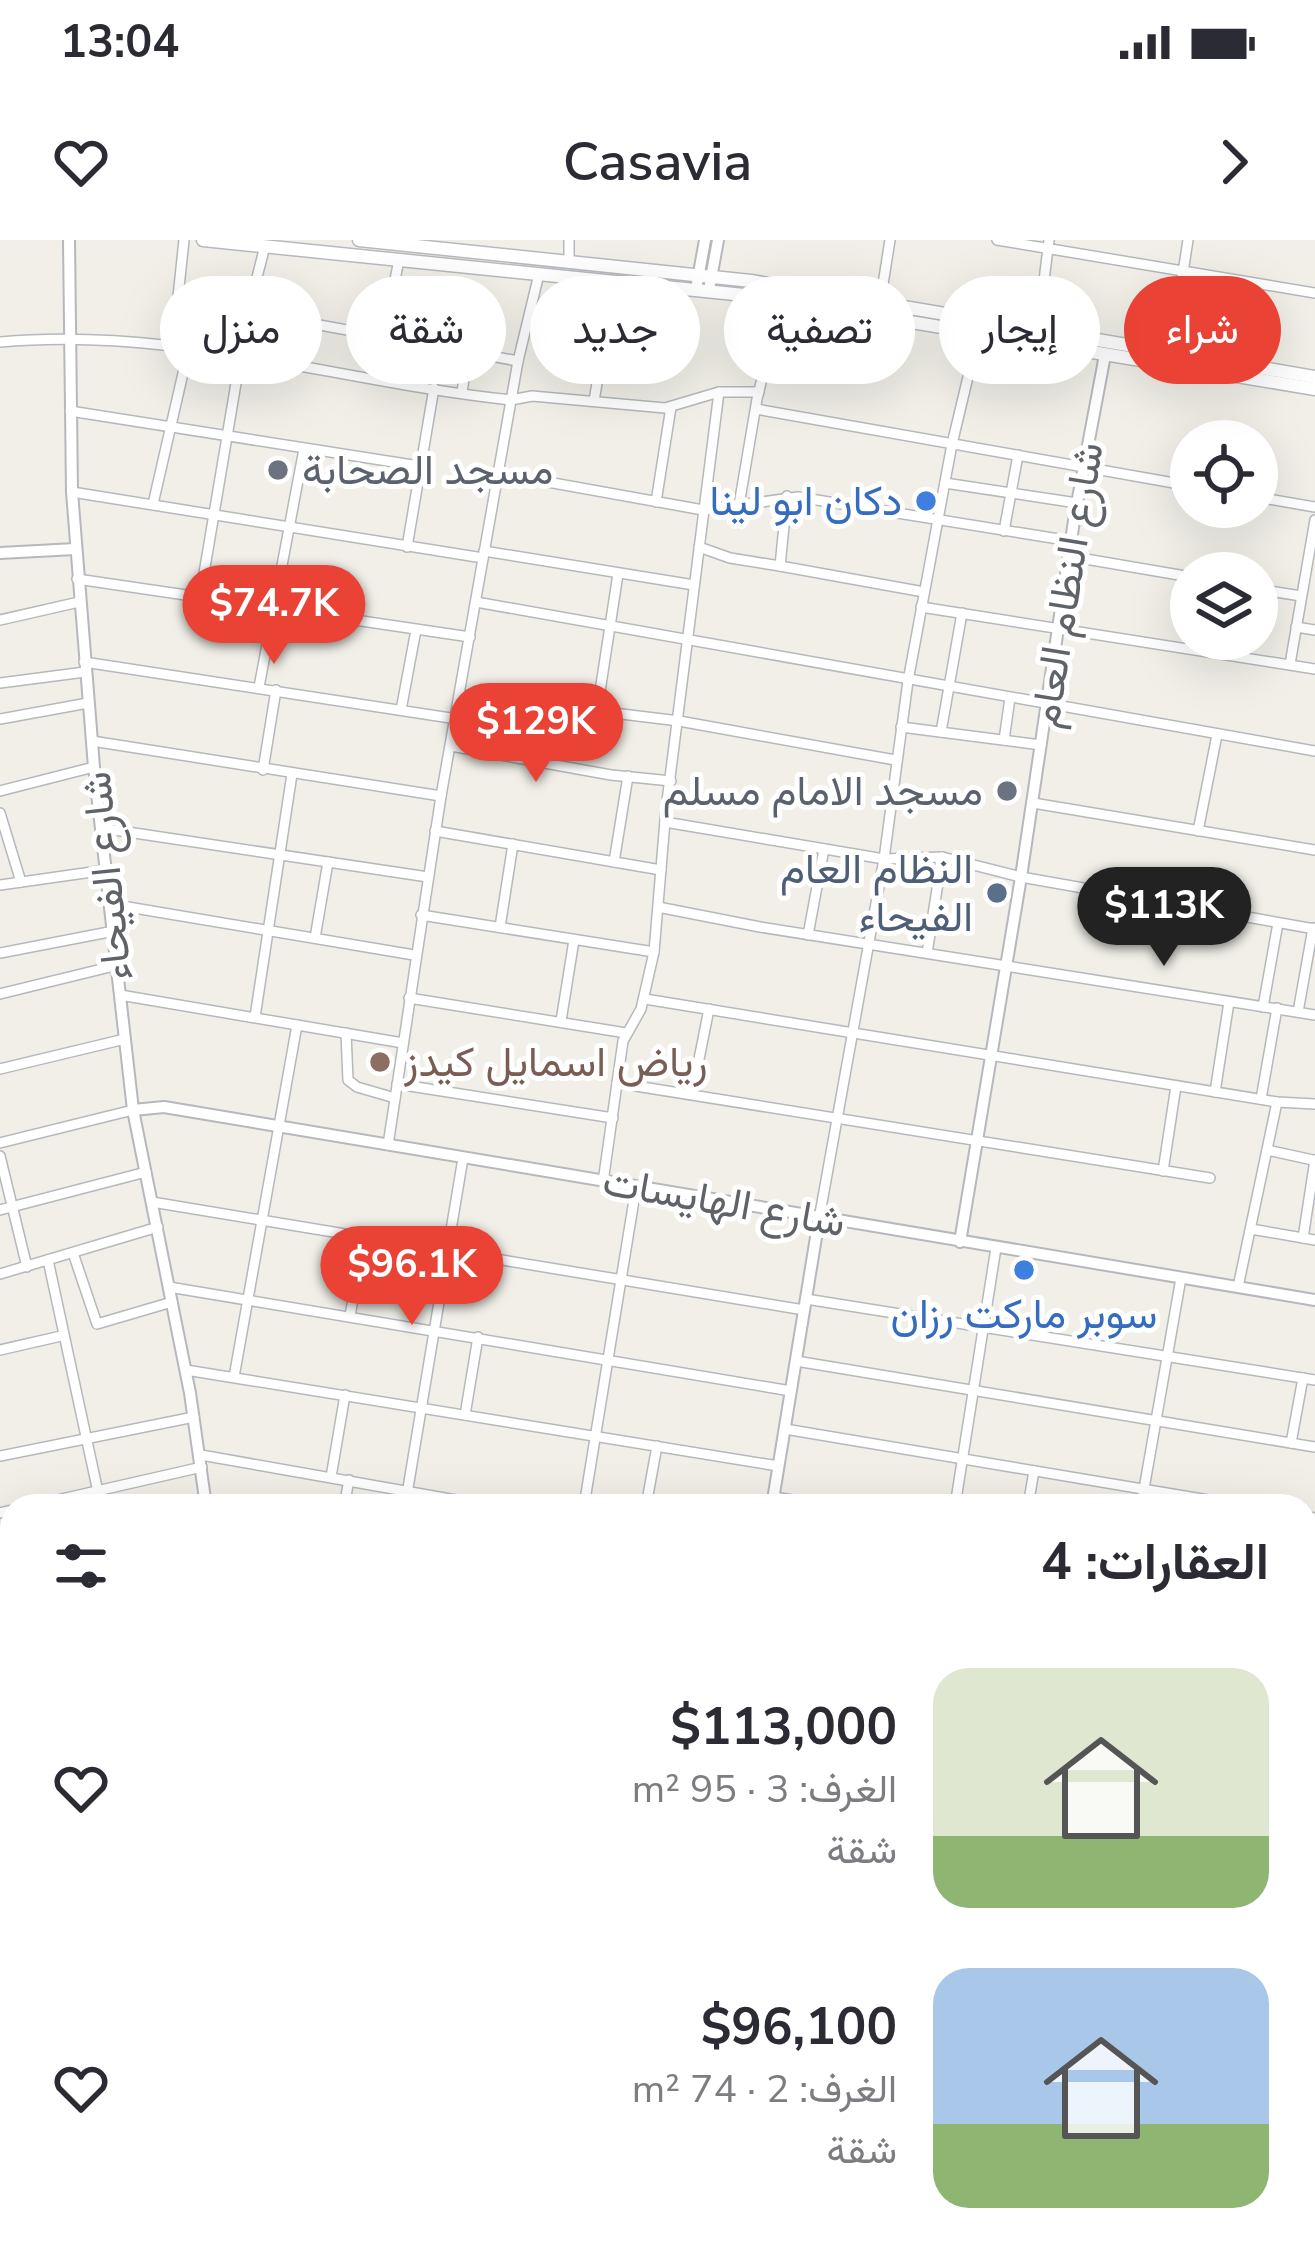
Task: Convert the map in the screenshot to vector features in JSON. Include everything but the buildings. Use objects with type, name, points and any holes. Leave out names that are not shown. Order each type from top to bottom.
[{"type":"main road","points":[[202,240],[560,276]]},
{"type":"main road","points":[[358,240],[569,262],[724,285]]},
{"type":"main road","points":[[700,283],[724,288]]},
{"type":"main road","points":[[1100,354],[1315,389]]},
{"type":"main road","points":[[1281,370],[1315,376]]},
{"type":"street","name":"شارع الفيحاء","points":[[69,240],[72,492],[94,767],[133,1110],[186,1370],[205,1494]]},
{"type":"street","points":[[180,276],[184,240]]},
{"type":"street","points":[[569,240],[569,262]]},
{"type":"street","points":[[704,283],[705,240]]},
{"type":"street","points":[[704,283],[718,240]]},
{"type":"street","points":[[884,276],[890,240]]},
{"type":"street","points":[[997,240],[1048,244],[1315,292]]},
{"type":"street","points":[[1182,276],[1188,240]]},
{"type":"street","points":[[1044,276],[1048,244]]},
{"type":"street","points":[[257,276],[265,246]]},
{"type":"street","points":[[395,276],[399,260]]},
{"type":"street","points":[[388,1145],[441,796],[518,361],[539,274]]},
{"type":"street","points":[[0,342],[68,336],[160,343]]},
{"type":"street","name":"شارع النظام العام","points":[[960,1242],[1033,803],[1068,556],[1105,355]]},
{"type":"street","points":[[506,359],[518,361]]},
{"type":"street","points":[[153,504],[180,384]]},
{"type":"street","points":[[200,597],[237,384]]},
{"type":"street","points":[[410,384],[511,400],[532,396],[671,407],[719,392],[759,392]]},
{"type":"street","points":[[462,392],[463,384]]},
{"type":"street","points":[[594,401],[597,384]]},
{"type":"street","points":[[740,505],[761,384]]},
{"type":"street","points":[[774,1494],[884,859],[908,681],[966,384]]},
{"type":"street","points":[[407,547],[434,388]]},
{"type":"street","points":[[603,1182],[626,1033],[645,999],[654,952],[665,822],[719,392]]},
{"type":"street","points":[[656,502],[671,407]]},
{"type":"street","points":[[756,409],[1170,482]]},
{"type":"street","points":[[70,411],[419,466]]},
{"type":"street","points":[[259,687],[304,449]]},
{"type":"street","points":[[1004,531],[1018,455]]},
{"type":"street","points":[[498,473],[703,510],[788,496],[1071,541]]},
{"type":"street","points":[[945,483],[1077,503]]},
{"type":"street","points":[[72,492],[290,524],[407,547],[694,585]]},
{"type":"street","points":[[780,566],[788,496]]},
{"type":"street","points":[[1278,501],[1315,507]]},
{"type":"street","points":[[1291,664],[1315,520]]},
{"type":"street","points":[[699,547],[730,558],[924,592]]},
{"type":"street","points":[[0,553],[75,549]]},
{"type":"street","points":[[1068,556],[1170,573]]},
{"type":"street","points":[[597,711],[618,574]]},
{"type":"street","points":[[77,579],[470,637]]},
{"type":"street","points":[[1278,592],[1301,596]]},
{"type":"street","points":[[0,620],[79,602]]},
{"type":"street","points":[[476,602],[1315,751]]},
{"type":"street","points":[[921,607],[1315,669]]},
{"type":"street","points":[[941,732],[962,613]]},
{"type":"street","points":[[1296,627],[1315,630]]},
{"type":"street","points":[[401,710],[416,630]]},
{"type":"street","points":[[0,683],[85,666],[259,687],[457,719]]},
{"type":"street","points":[[263,770],[276,691]]},
{"type":"street","points":[[461,695],[539,710],[597,711],[679,722],[895,760]]},
{"type":"street","points":[[1004,740],[1010,698]]},
{"type":"street","points":[[0,719],[88,703]]},
{"type":"street","points":[[531,762],[539,710]]},
{"type":"street","points":[[901,727],[1041,746]]},
{"type":"street","points":[[1198,831],[1216,735]]},
{"type":"street","points":[[92,741],[441,796]]},
{"type":"street","points":[[451,746],[670,781]]},
{"type":"street","points":[[0,791],[94,767]]},
{"type":"street","points":[[255,1017],[292,774]]},
{"type":"street","points":[[614,862],[628,776]]},
{"type":"street","points":[[1033,803],[1315,850]]},
{"type":"street","points":[[0,813],[21,882]]},
{"type":"street","points":[[665,822],[884,859],[941,857],[1021,877],[1314,928],[1298,1012]]},
{"type":"street","points":[[101,828],[428,877]]},
{"type":"street","points":[[436,831],[661,870]]},
{"type":"street","points":[[500,927],[513,844]]},
{"type":"street","points":[[808,935],[824,849]]},
{"type":"street","points":[[927,953],[941,857]]},
{"type":"street","points":[[315,938],[328,862]]},
{"type":"street","points":[[0,885],[106,870]]},
{"type":"street","points":[[110,904],[414,956]]},
{"type":"street","points":[[658,907],[1315,1015]]},
{"type":"street","points":[[422,915],[654,952]]},
{"type":"street","points":[[1263,1006],[1278,923]]},
{"type":"street","points":[[0,953],[114,931]]},
{"type":"street","points":[[561,1021],[574,940]]},
{"type":"street","points":[[0,994],[118,965]]},
{"type":"street","points":[[120,995],[404,1043]]},
{"type":"street","points":[[409,998],[626,1033]]},
{"type":"street","points":[[645,999],[1277,1102],[1315,1104]]},
{"type":"street","points":[[1215,1092],[1229,1002]]},
{"type":"street","points":[[692,1094],[709,1009]]},
{"type":"street","points":[[1261,1099],[1276,1009]]},
{"type":"street","points":[[234,1377],[297,1025]]},
{"type":"street","points":[[346,1034],[348,1080],[395,1099]]},
{"type":"street","points":[[0,1069],[125,1039]]},
{"type":"street","points":[[617,1083],[1210,1178]]},
{"type":"street","points":[[398,1084],[613,1118]]},
{"type":"street","points":[[1163,1171],[1176,1086]]},
{"type":"street","points":[[1238,1287],[1277,1102]]},
{"type":"street","name":"شارع الهايسات","points":[[133,1110],[164,1107],[1315,1300]]},
{"type":"street","points":[[0,1143],[133,1110]]},
{"type":"street","points":[[1251,1229],[1309,1239],[1314,1160],[1267,1150]]},
{"type":"street","points":[[0,1156],[27,1267]]},
{"type":"street","points":[[407,1494],[463,1158]]},
{"type":"street","points":[[0,1210],[146,1172]]},
{"type":"street","points":[[586,1494],[636,1188]]},
{"type":"street","points":[[152,1202],[621,1279],[1309,1379],[1291,1443]]},
{"type":"street","points":[[0,1274],[158,1227]]},
{"type":"street","points":[[350,1316],[364,1236]]},
{"type":"street","points":[[957,1494],[996,1248]]},
{"type":"street","points":[[73,1253],[97,1324],[172,1302]]},
{"type":"street","points":[[48,1260],[97,1494]]},
{"type":"street","points":[[1143,1494],[1181,1278]]},
{"type":"street","points":[[169,1286],[791,1391]]},
{"type":"street","points":[[0,1350],[62,1336]]},
{"type":"street","points":[[465,1415],[478,1337]]},
{"type":"street","points":[[796,1361],[1315,1448]]},
{"type":"street","points":[[186,1370],[778,1466]]},
{"type":"street","points":[[331,1477],[345,1395]]},
{"type":"street","points":[[0,1456],[194,1417]]},
{"type":"street","points":[[784,1429],[1173,1494]]},
{"type":"street","points":[[648,1494],[657,1446]]},
{"type":"street","points":[[83,1494],[201,1461],[424,1494]]},
{"type":"street","points":[[1030,1494],[1034,1471]]},
{"type":"street","points":[[346,1494],[349,1480]]},
{"type":"place","name":"مسجد الصحابة","points":[[278,470]]},
{"type":"place","name":"دكان ابو لينا","points":[[926,501]]},
{"type":"place","name":"مسجد الامام مسلم","points":[[1007,791]]},
{"type":"place","name":"النظام العام الفيحاء","points":[[997,893]]},
{"type":"place","name":"رياض اسمايل كيدز","points":[[380,1062]]},
{"type":"place","name":"سوبر ماركت رزان","points":[[1024,1270]]}]
